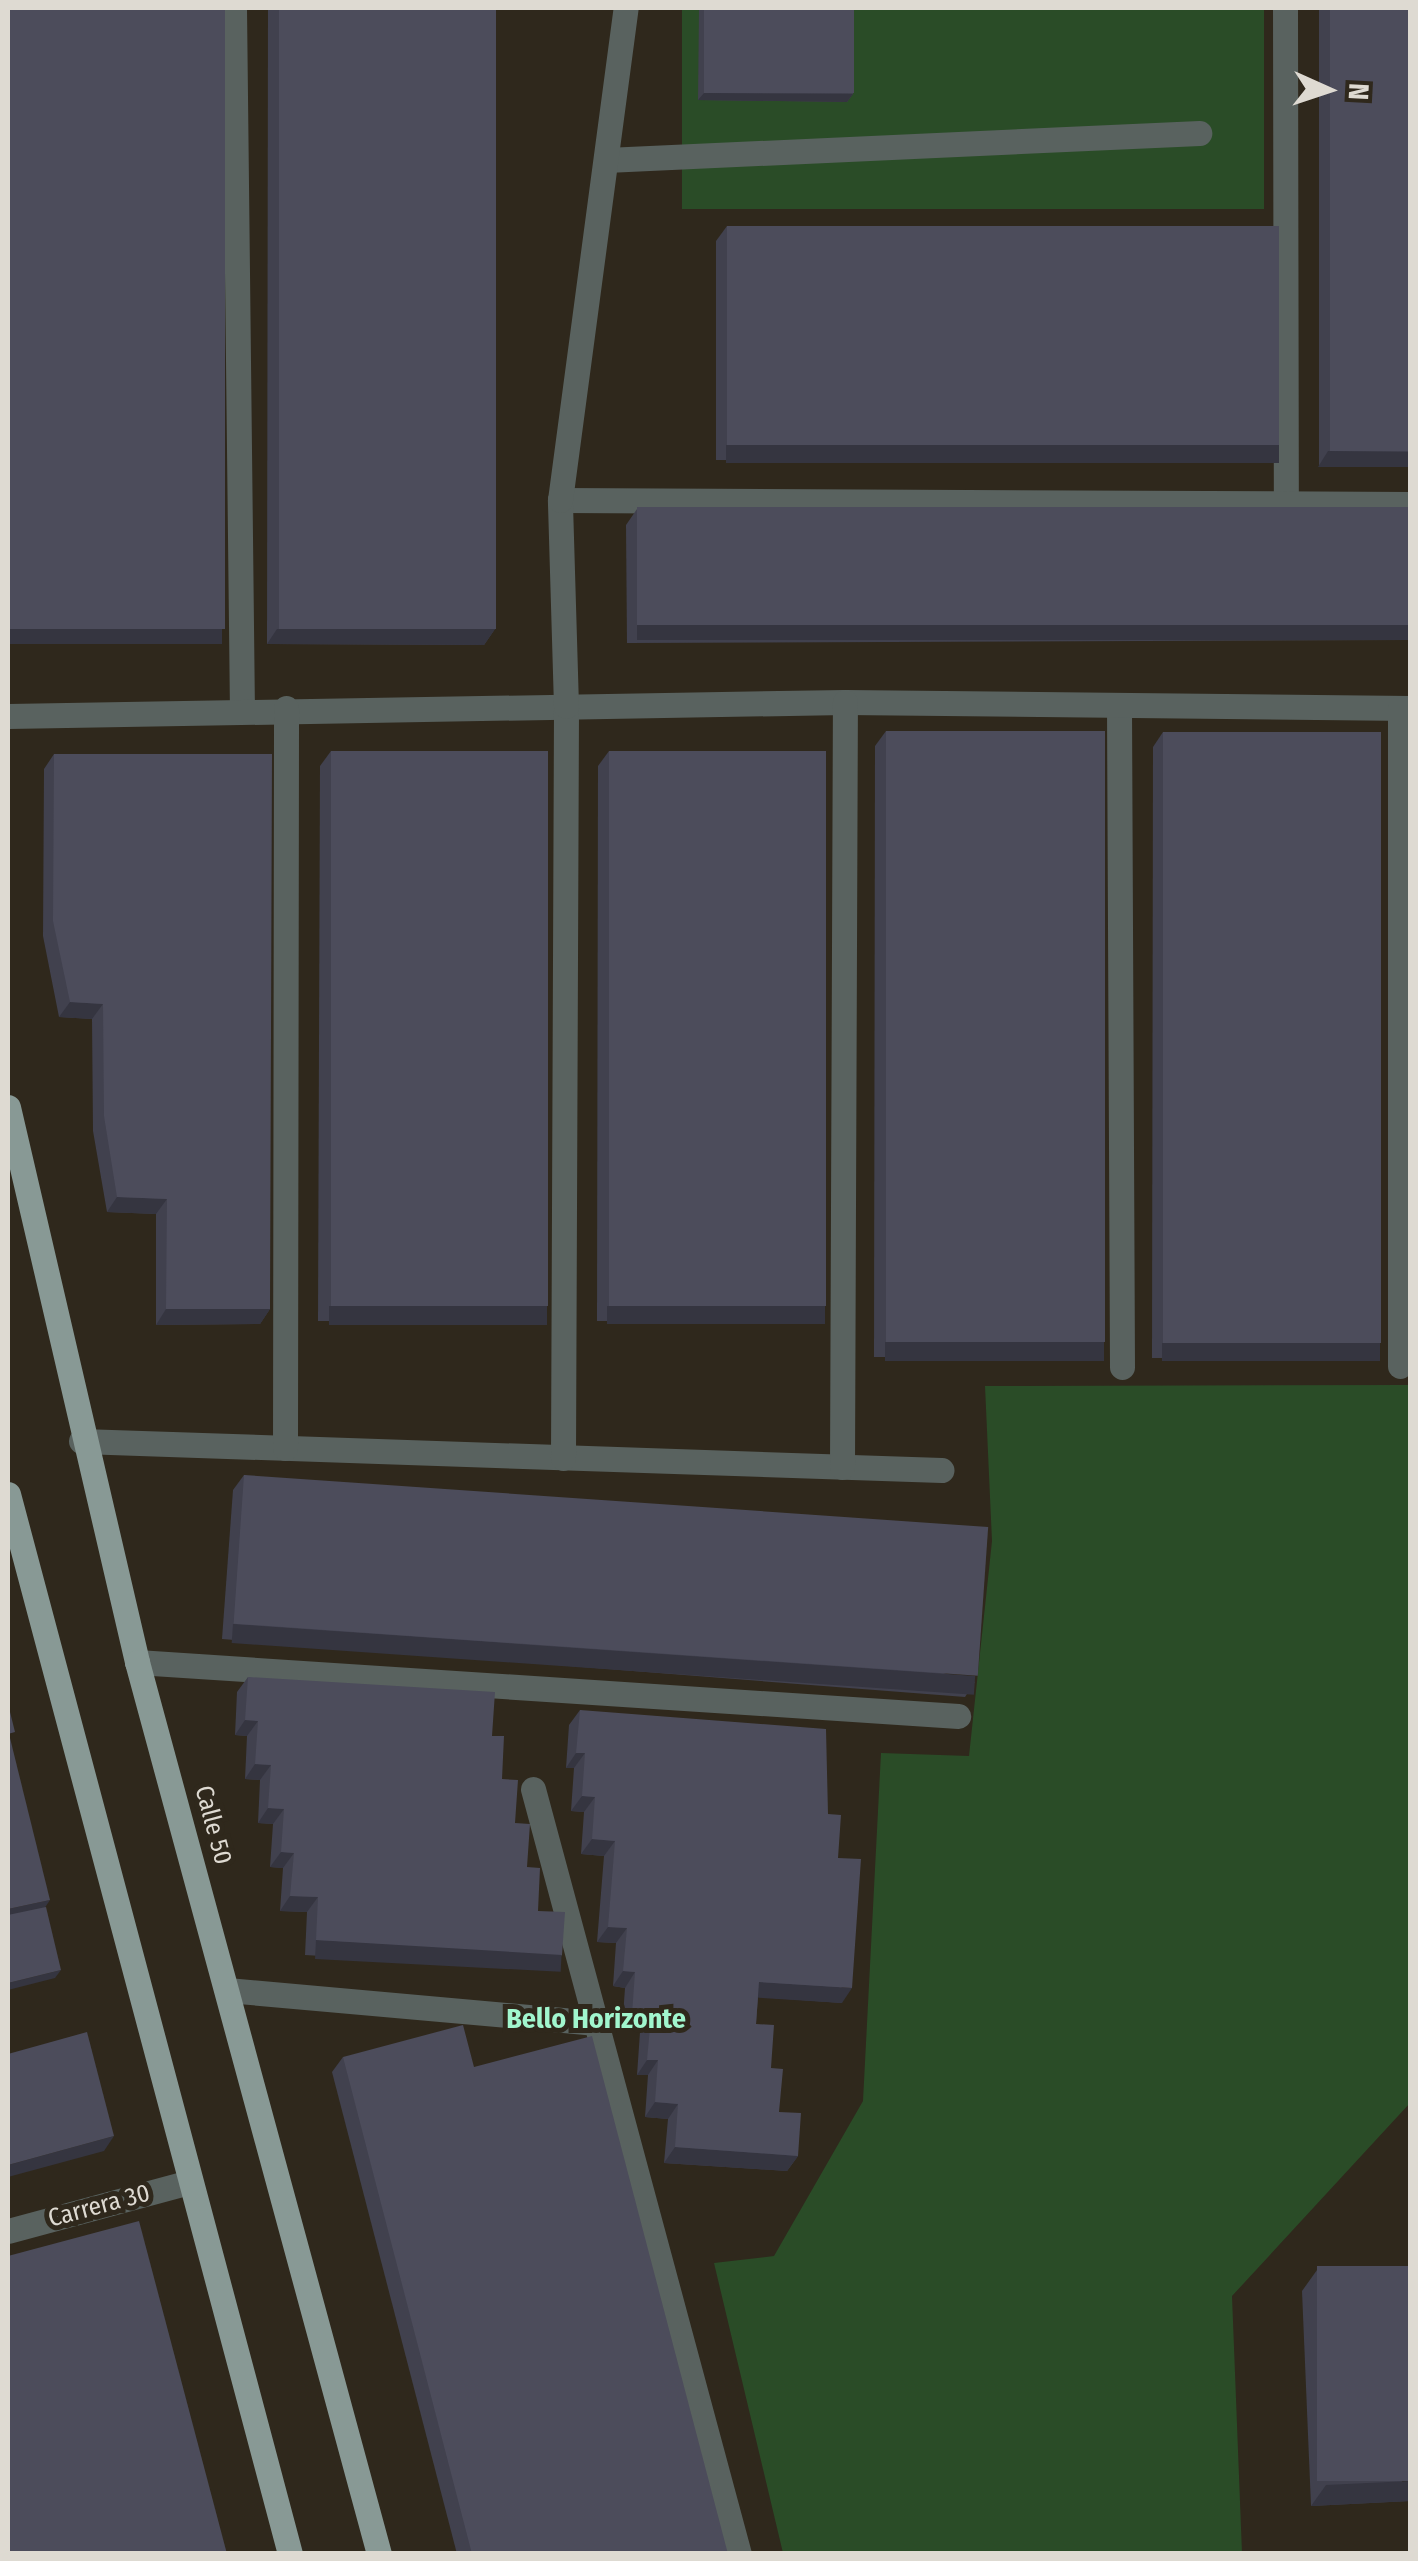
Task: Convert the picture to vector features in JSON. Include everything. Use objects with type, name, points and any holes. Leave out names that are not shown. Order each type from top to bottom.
[{"type":"main road","name":"Calle 50","points":[[8,1107],[81,1442],[137,1662],[379,2554]]},
{"type":"main road","points":[[8,1494],[290,2554]]},
{"type":"street","points":[[234,8],[242,708]]},
{"type":"street","points":[[563,1458],[566,706],[560,500],[626,8]]},
{"type":"street","points":[[1285,8],[1286,504]]},
{"type":"street","points":[[606,160],[1199,133]]},
{"type":"street","points":[[560,500],[1410,504]]},
{"type":"street","points":[[8,716],[242,708],[844,702],[1405,708],[1400,1366]]},
{"type":"street","points":[[842,1467],[844,702]]},
{"type":"street","points":[[1120,706],[1122,1368]]},
{"type":"street","points":[[285,1448],[286,708]]},
{"type":"street","points":[[81,1442],[942,1470]]},
{"type":"street","points":[[137,1662],[958,1716]]},
{"type":"street","points":[[532,1789],[739,2554]]},
{"type":"street","points":[[227,1990],[594,2022]]},
{"type":"street","name":"Carrera 30","points":[[8,2231],[190,2182]]},
{"type":"green space","points":[[682,8],[1264,8],[1264,209],[682,209]]},
{"type":"green space","points":[[1410,1385],[1410,2103],[1232,2296],[1242,2553],[783,2553],[714,2263],[774,2256],[863,2101],[881,1753],[969,1756],[992,1541],[985,1386]]},
{"type":"building","points":[[8,8],[225,8],[225,629],[8,629]]},
{"type":"building","points":[[279,8],[496,8],[496,629],[279,629]]},
{"type":"building","points":[[704,8],[854,8],[854,93],[704,93]]},
{"type":"building","points":[[1330,8],[1410,8],[1410,451],[1330,451]]},
{"type":"building","points":[[727,226],[1279,226],[1279,445],[727,445]]},
{"type":"building","points":[[637,507],[1410,507],[1410,625],[637,625]]},
{"type":"building","points":[[886,731],[1105,731],[1105,1342],[886,1342]]},
{"type":"building","points":[[1163,732],[1381,732],[1381,1343],[1163,1343]]},
{"type":"building","points":[[331,751],[548,751],[548,1306],[331,1306]]},
{"type":"building","points":[[609,751],[826,751],[826,1306],[609,1306]]},
{"type":"building","points":[[54,754],[272,754],[270,1309],[166,1309],[167,1199],[117,1197],[104,1116],[103,1004],[70,1002],[53,921]]},
{"type":"building","points":[[244,1475],[988,1527],[978,1676],[234,1624]]},
{"type":"building","points":[[248,1677],[495,1692],[492,1736],[504,1736],[502,1779],[518,1780],[515,1823],[530,1824],[527,1867],[540,1868],[538,1911],[565,1912],[562,1955],[316,1940],[318,1897],[290,1896],[294,1853],[281,1852],[284,1809],[268,1808],[271,1765],[255,1764],[258,1721],[245,1720]]},
{"type":"building","points":[[8,1704],[15,1732],[8,1734]]},
{"type":"building","points":[[580,1710],[826,1729],[828,1814],[841,1815],[838,1858],[861,1859],[852,1988],[759,1982],[756,2024],[774,2025],[771,2068],[783,2069],[779,2112],[801,2113],[798,2156],[675,2147],[678,2104],[655,2102],[658,2060],[647,2060],[651,2017],[632,2014],[635,1972],[623,1971],[627,1928],[608,1927],[615,1841],[592,1839],[595,1797],[582,1796],[585,1753],[576,1753]]},
{"type":"building","points":[[8,1739],[50,1900],[8,1909]]},
{"type":"building","points":[[46,1907],[61,1970],[8,1983],[8,1915]]},
{"type":"building","points":[[463,2025],[474,2067],[592,2036],[728,2554],[472,2554],[343,2057]]},
{"type":"building","points":[[87,2032],[114,2136],[8,2165],[8,2054]]},
{"type":"building","points":[[139,2221],[227,2554],[8,2554],[8,2256]]},
{"type":"building","points":[[1317,2266],[1410,2266],[1410,2481],[1317,2481]]},
{"type":"district","name":"Bello Horizonte","points":[[596,2019]]}]
